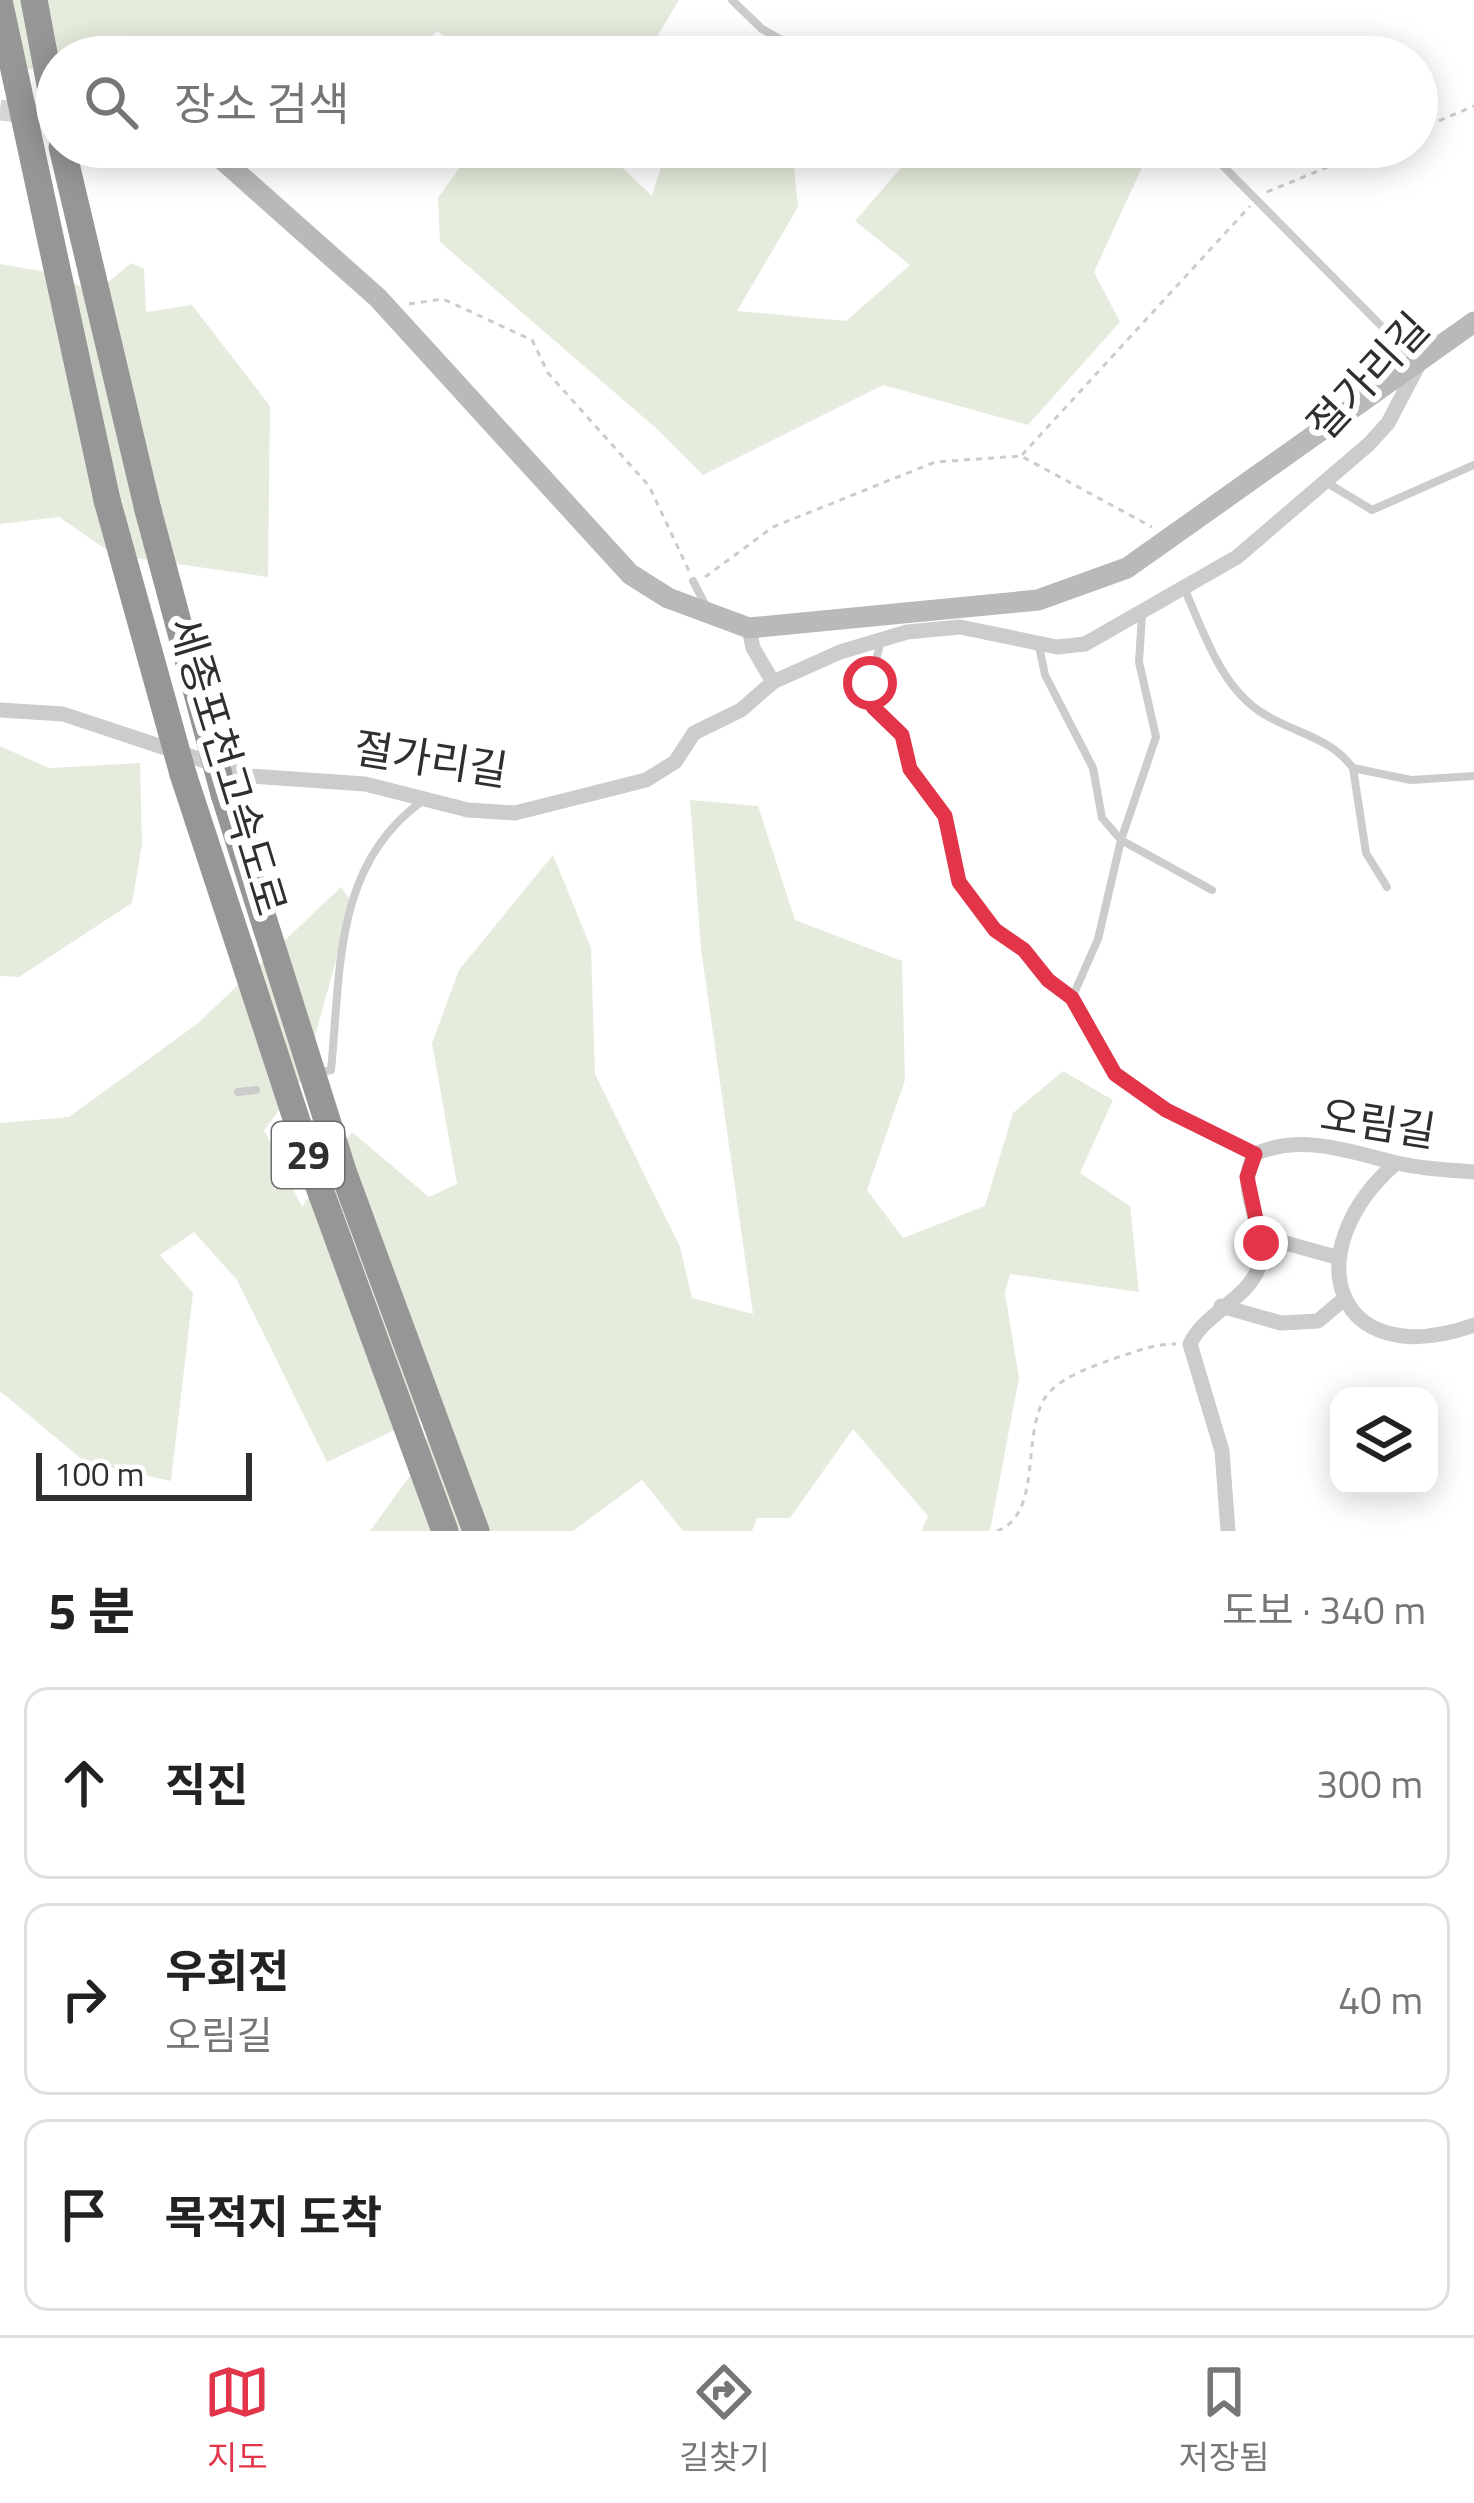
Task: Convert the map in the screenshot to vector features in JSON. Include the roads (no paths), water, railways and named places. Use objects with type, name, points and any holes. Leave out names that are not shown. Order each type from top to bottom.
[{"type":"highway","points":[[34,0],[41,36]]},
{"type":"highway","name":"세종포천고속도로","points":[[0,5],[107,500],[183,774],[307,1154],[445,1531]]},
{"type":"highway","name":"세종포천고속도로","points":[[67,168],[148,510],[224,794],[350,1193],[476,1531]]},
{"type":"street","points":[[231,168],[391,312],[631,574],[668,598],[749,628],[1038,600],[1126,568],[1419,364]]},
{"type":"street","name":"절가리길","points":[[0,710],[63,714],[250,776],[364,784],[468,810],[515,813],[616,790],[666,771],[694,734],[741,710],[773,682],[882,640],[960,626],[1040,644],[1085,644],[1182,584],[1238,557],[1388,423],[1419,364],[1474,322]]},
{"type":"street","points":[[749,628],[753,648],[773,682]]},
{"type":"street","name":"오림길","points":[[1255,1154],[1319,1145],[1396,1163],[1474,1172]]},
{"type":"street","points":[[1228,1531],[1222,1451],[1190,1344],[1254,1276],[1260,1236],[1247,1177],[1255,1154]]},
{"type":"street","points":[[1396,1163],[1375,1182],[1350,1218],[1336,1257],[1336,1278],[1344,1299],[1365,1324],[1396,1333],[1429,1336],[1474,1325]]},
{"type":"street","points":[[1260,1236],[1336,1257]]},
{"type":"street","points":[[1221,1306],[1281,1323],[1318,1322],[1344,1299]]},
{"type":"lane","points":[[732,0],[776,36]]},
{"type":"lane","points":[[1225,168],[1419,364]]},
{"type":"lane","points":[[1322,480],[1372,510],[1474,464]]},
{"type":"lane","points":[[693,581],[701,600],[719,617]]},
{"type":"lane","points":[[1182,584],[1219,663],[1265,715],[1312,734],[1353,768],[1411,780],[1474,776]]},
{"type":"lane","points":[[1072,998],[1098,939],[1120,840],[1156,737],[1139,662],[1142,607]]},
{"type":"lane","points":[[882,640],[870,696],[873,707],[902,735],[910,769],[945,816],[959,882],[995,930],[1024,950],[1048,980],[1072,998],[1115,1074],[1166,1110],[1255,1154]]},
{"type":"lane","points":[[1040,644],[1045,675],[1094,768],[1102,818],[1120,840],[1212,890]]},
{"type":"lane","points":[[1353,768],[1366,853],[1387,886]]},
{"type":"lane","points":[[326,1072],[332,1070],[346,908],[377,847],[427,797]]},
{"type":"lane","points":[[238,1092],[256,1090]]},
{"type":"tunnel","points":[[0,110],[36,114]]}]
